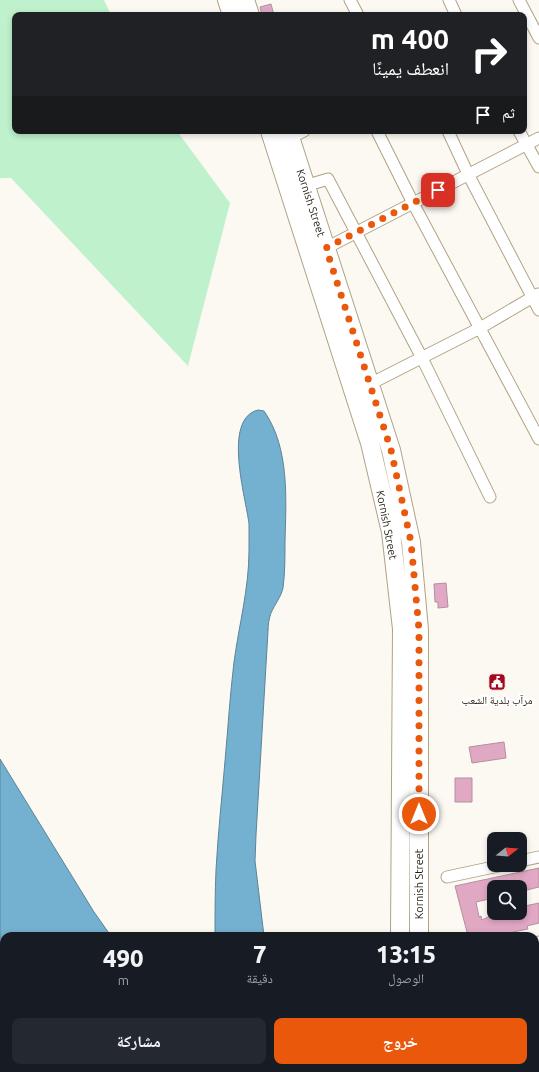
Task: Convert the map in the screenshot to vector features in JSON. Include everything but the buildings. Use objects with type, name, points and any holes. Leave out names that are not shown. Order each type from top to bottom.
[{"type":"main road","points":[[228,0],[231,12]]},
{"type":"main road","points":[[245,0],[249,12]]},
{"type":"main road","name":"Kornish Street","points":[[271,134],[370,443],[391,532],[402,629],[400,932]]},
{"type":"main road","name":"Kornish Street","points":[[294,134],[305,186],[391,450],[411,542],[419,630],[419,932]]},
{"type":"street","points":[[350,0],[356,12]]},
{"type":"street","points":[[449,0],[455,12]]},
{"type":"street","points":[[519,0],[525,12]]},
{"type":"street","points":[[531,23],[539,38]]},
{"type":"street","points":[[378,134],[413,203],[539,440]]},
{"type":"street","points":[[449,134],[468,174],[536,296],[539,310]]},
{"type":"street","points":[[521,134],[539,167]]},
{"type":"street","points":[[326,248],[539,138]]},
{"type":"street","points":[[305,186],[328,179],[422,358],[490,497]]},
{"type":"street","points":[[370,384],[480,328],[536,296]]},
{"type":"street","points":[[527,860],[539,857]]},
{"type":"street","points":[[447,877],[487,868]]},
{"type":"green space","points":[[0,0],[104,0],[110,12],[12,12],[12,134],[179,134],[230,203],[188,366],[11,178],[0,178]]},
{"type":"water","points":[[258,410],[264,411],[272,426],[278,441],[282,458],[286,492],[285,565],[283,588],[271,613],[268,626],[256,835],[255,861],[264,932],[215,932],[215,886],[230,699],[234,662],[246,593],[249,565],[249,524],[239,461],[241,428],[247,416]]},
{"type":"water","points":[[0,759],[94,912],[108,932],[0,932]]},
{"type":"place","name":"مرآب بلدية الشعب","points":[[497,682]]},
{"type":"route","points":[[419,814],[419,630],[411,542],[391,450],[326,248],[438,190]]}]
